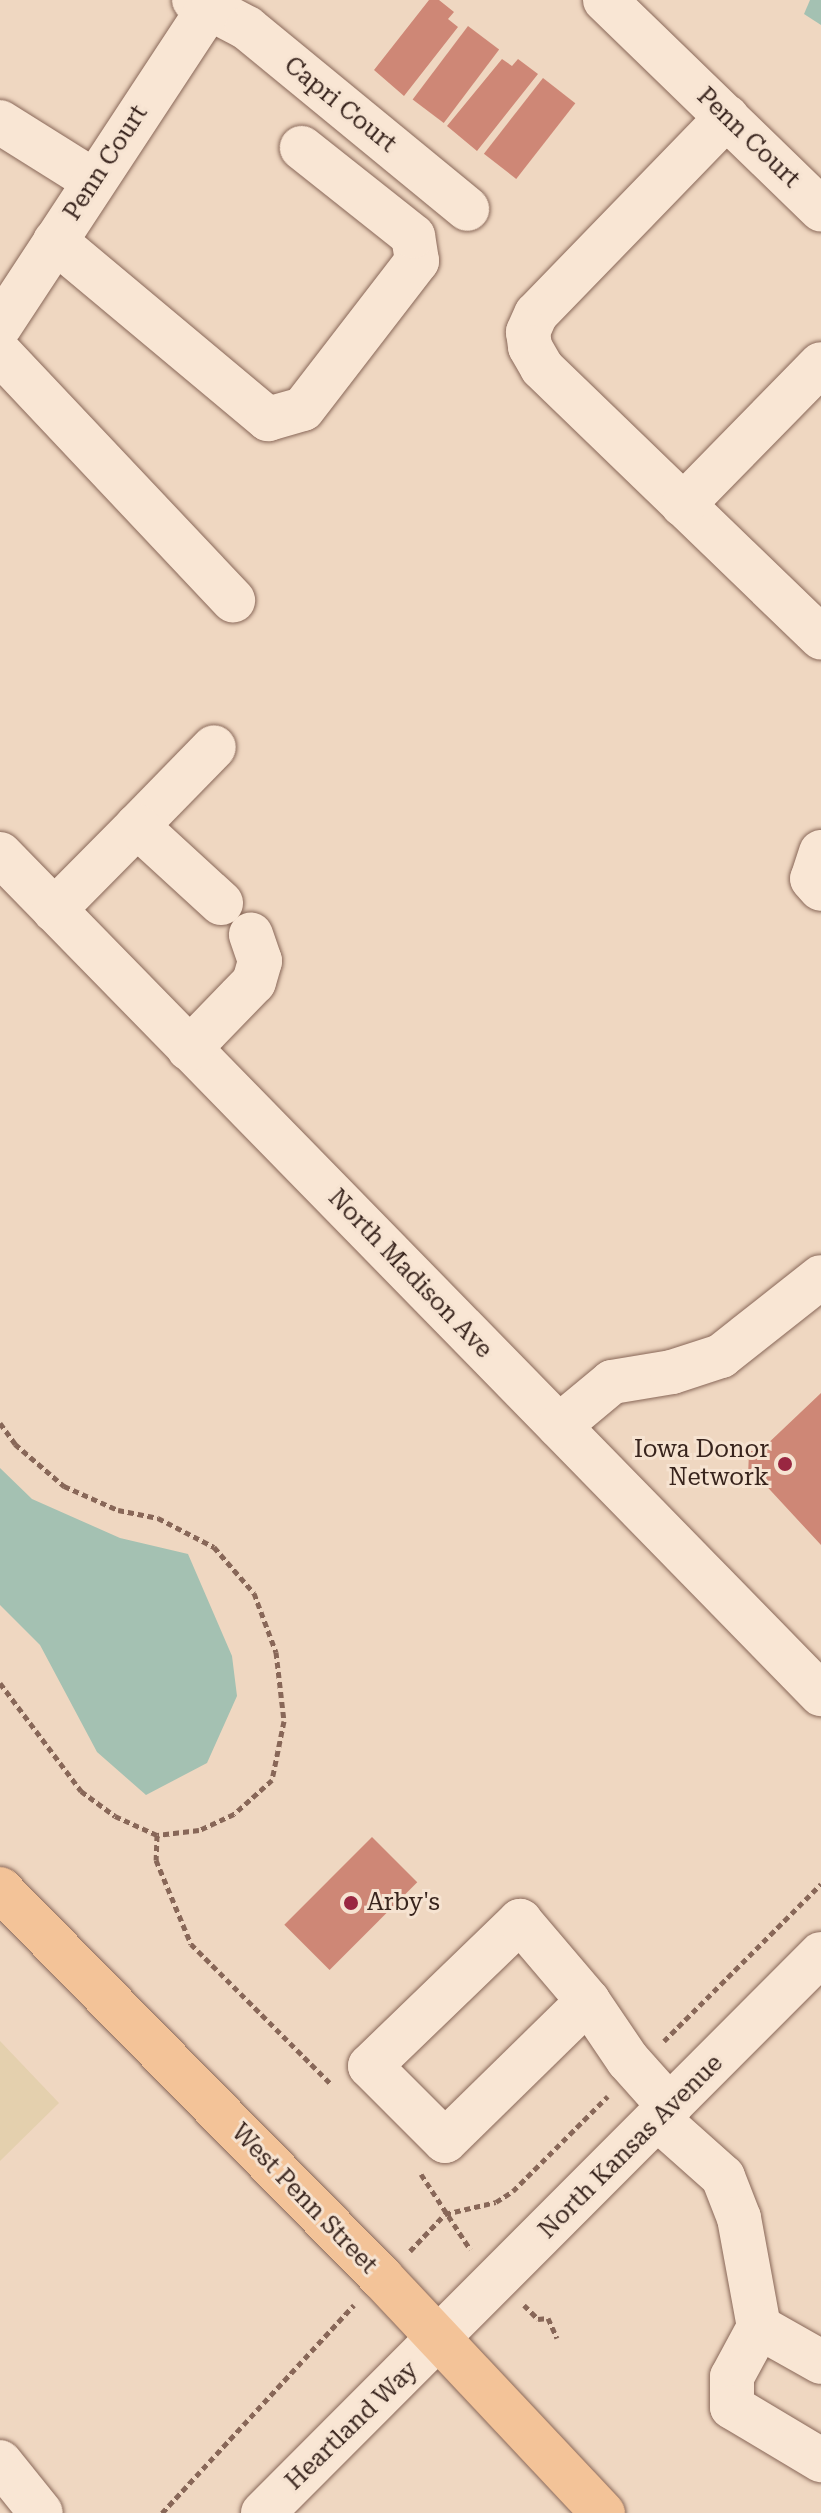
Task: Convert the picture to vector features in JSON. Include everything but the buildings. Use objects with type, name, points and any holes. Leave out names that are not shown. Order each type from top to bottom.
[{"type":"main road","name":"West Penn Street","points":[[0,1889],[382,2278],[603,2513]]},
{"type":"street","name":"Penn Court","points":[[605,0],[821,209]]},
{"type":"street","name":"Penn Court","points":[[0,326],[205,3]]},
{"type":"street","name":"Capri Court","points":[[205,3],[247,28],[467,209]]},
{"type":"street","points":[[727,117],[536,314],[528,332],[542,368],[821,637]]},
{"type":"street","points":[[0,122],[94,181]]},
{"type":"street","points":[[55,241],[268,419],[303,409],[417,261],[413,236],[302,148]]},
{"type":"street","points":[[0,353],[233,600]]},
{"type":"street","points":[[683,505],[821,364]]},
{"type":"street","points":[[54,910],[214,747]]},
{"type":"street","points":[[137,826],[221,903]]},
{"type":"street","points":[[821,852],[812,879],[821,889]]},
{"type":"street","name":"North Madison Ave","points":[[0,854],[821,1694]]},
{"type":"street","points":[[189,1049],[254,982],[260,961],[251,935]]},
{"type":"street","points":[[559,1426],[612,1382],[672,1372],[721,1356],[821,1277]]},
{"type":"street","points":[[588,2001],[445,2141],[370,2066],[520,1921],[588,2001],[664,2113],[723,2177],[739,2218],[759,2327],[732,2377],[732,2407],[821,2460]]},
{"type":"street","name":"North Kansas Avenue","points":[[440,2339],[821,1954]]},
{"type":"street","points":[[759,2327],[821,2362]]},
{"type":"street","name":"Heartland Way","points":[[263,2513],[440,2339]]},
{"type":"street","points":[[0,2462],[41,2513]]},
{"type":"path","points":[[0,1423],[15,1444],[64,1486],[118,1510],[158,1518],[214,1547],[254,1593],[276,1652],[284,1721],[272,1780],[234,1814],[199,1830],[157,1835],[115,1816],[81,1791],[0,1683]]},
{"type":"path","points":[[157,1835],[156,1860],[191,1944],[344,2096]]},
{"type":"path","points":[[162,2513],[330,2328],[445,2214],[496,2202],[513,2191],[821,1884]]},
{"type":"path","points":[[410,2162],[445,2214]]},
{"type":"shaded area","points":[[810,0],[821,0],[821,25],[804,14]]},
{"type":"shaded area","points":[[0,1468],[32,1499],[120,1538],[188,1554],[232,1656],[237,1696],[207,1763],[146,1795],[97,1752],[40,1645],[0,1605]]},
{"type":"shaded area","points":[[0,2041],[59,2103],[0,2161]]},
{"type":"place","name":"Iowa Donor Network","points":[[785,1464]]},
{"type":"place","name":"Arby's","points":[[351,1903]]}]
